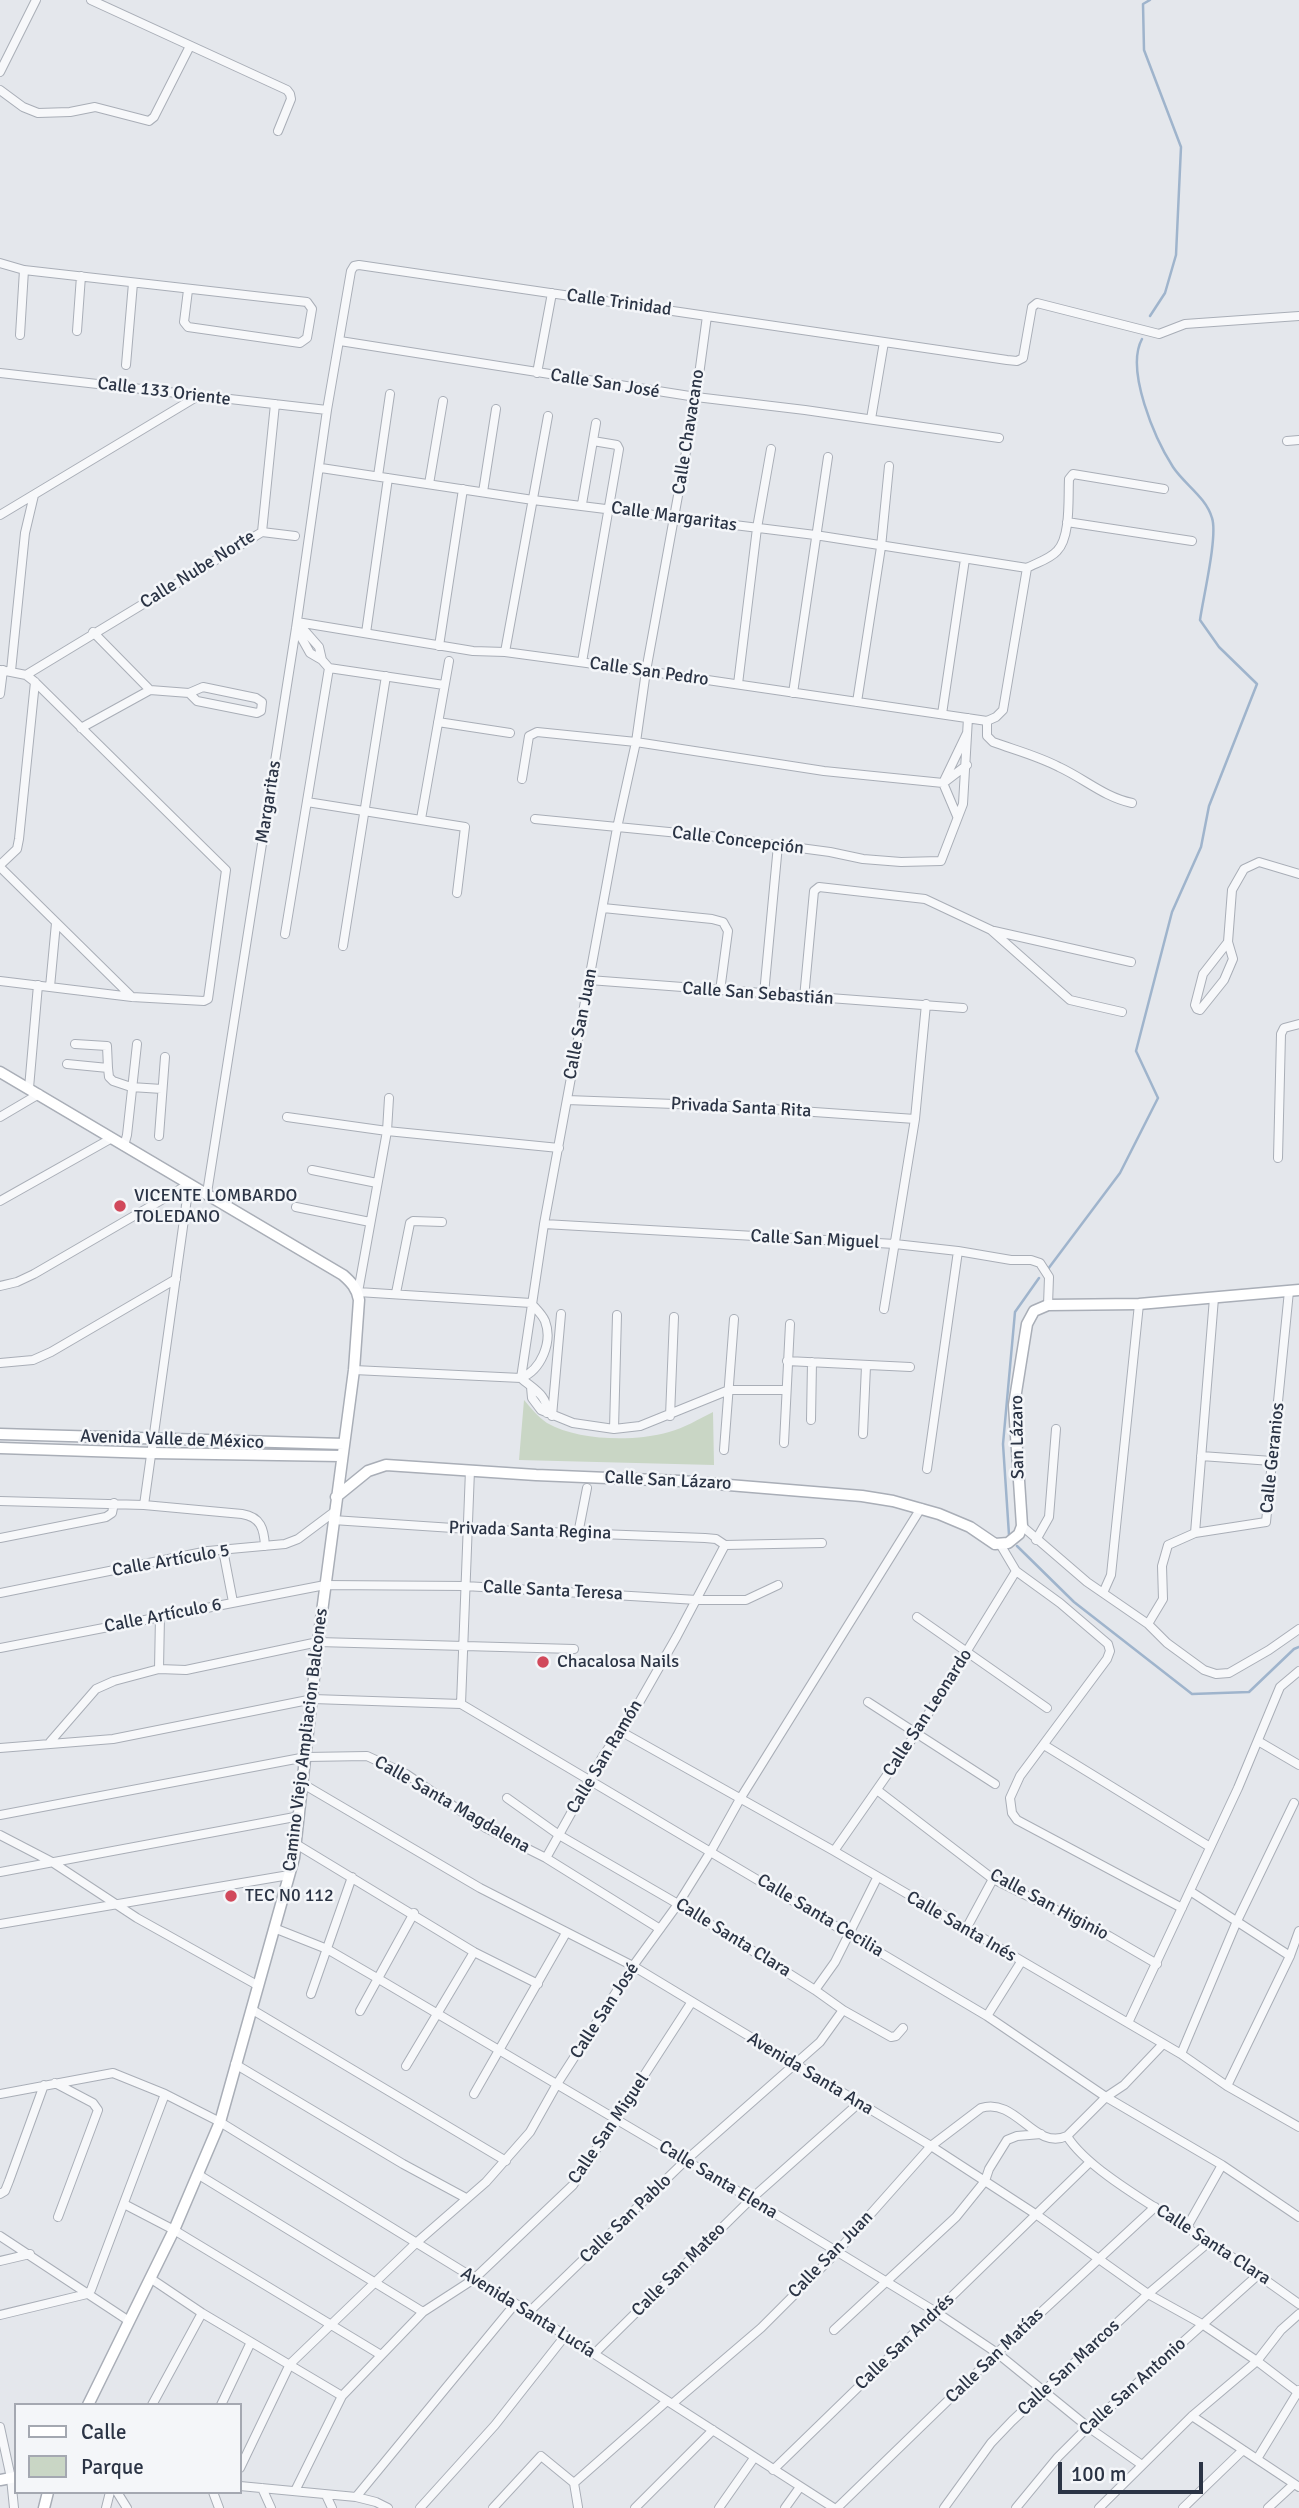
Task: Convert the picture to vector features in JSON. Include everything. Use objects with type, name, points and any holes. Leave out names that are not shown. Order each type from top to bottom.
[{"type":"main road","points":[[0,1072],[343,1275],[358,1292]]},
{"type":"main road","points":[[1048,1306],[1139,1304],[1294,1291]]},
{"type":"main road","name":"Camino Viejo Ampliacion Balcones","points":[[89,2403],[174,2230],[220,2122],[289,1875],[300,1816],[318,1642],[354,1370],[358,1292]]},
{"type":"main road","name":"San Lázaro","points":[[1022,1526],[1014,1405],[1027,1324],[1034,1311],[1048,1306]]},
{"type":"main road","name":"Avenida Valle de México","points":[[0,1434],[343,1450]]},
{"type":"main road","name":"Avenida Valle de México","points":[[0,1448],[152,1453],[343,1450]]},
{"type":"main road","name":"Calle San Lázaro","points":[[336,1497],[376,1467],[404,1466],[680,1481],[862,1496],[921,1508],[970,1527],[989,1542],[1008,1542]]},
{"type":"main road","points":[[1008,1542],[1022,1526]]},
{"type":"street","points":[[0,72],[36,0]]},
{"type":"street","points":[[91,0],[287,90],[290,99],[278,131]]},
{"type":"street","points":[[0,90],[23,107],[38,113],[70,112],[95,107],[149,121],[154,117],[190,46]]},
{"type":"street","points":[[0,263],[24,270],[307,302],[311,306],[307,338],[304,342],[188,327],[184,322],[188,290]]},
{"type":"street","name":"Calle Trinidad","points":[[354,266],[1017,361],[1023,358],[1032,307],[1037,303],[1159,334],[1185,324],[1299,316]]},
{"type":"street","name":"Margaritas","points":[[207,1193],[297,625],[327,411],[354,266]]},
{"type":"street","points":[[20,335],[24,270]]},
{"type":"street","points":[[77,331],[81,276]]},
{"type":"street","points":[[126,365],[133,283]]},
{"type":"street","points":[[537,373],[552,293]]},
{"type":"street","name":"Calle Chavacano","points":[[646,671],[696,397],[708,316]]},
{"type":"street","name":"Calle San José","points":[[340,341],[696,397],[999,438]]},
{"type":"street","points":[[872,419],[884,342]]},
{"type":"street","name":"Calle 133 Oriente","points":[[0,373],[327,411]]},
{"type":"street","points":[[378,476],[390,394]]},
{"type":"street","points":[[0,515],[198,396]]},
{"type":"street","points":[[429,484],[443,401]]},
{"type":"street","name":"Calle Nube Norte","points":[[26,675],[262,532],[275,404]]},
{"type":"street","points":[[483,492],[496,409]]},
{"type":"street","points":[[505,652],[548,416]]},
{"type":"street","points":[[582,505],[596,423]]},
{"type":"street","points":[[1287,441],[1299,440]]},
{"type":"street","points":[[582,662],[619,449],[617,445],[593,441]]},
{"type":"street","points":[[738,684],[757,528],[771,449]]},
{"type":"street","points":[[793,693],[828,457]]},
{"type":"street","points":[[857,702],[881,547],[888,466]]},
{"type":"street","name":"Calle Margaritas","points":[[321,468],[1027,568]]},
{"type":"street","points":[[1132,803],[1103,793],[1058,766],[993,742],[987,736],[987,721],[1003,710],[1027,568],[1056,552],[1062,545],[1067,522],[1069,479],[1073,474],[1164,489]]},
{"type":"street","points":[[366,634],[388,478]]},
{"type":"street","points":[[439,646],[463,489]]},
{"type":"street","points":[[0,694],[24,533],[34,495]]},
{"type":"street","points":[[1067,522],[1192,541]]},
{"type":"street","points":[[262,532],[295,536]]},
{"type":"street","points":[[942,714],[965,559]]},
{"type":"street","points":[[297,625],[319,647],[322,660],[329,668],[444,685]]},
{"type":"street","name":"Calle San Pedro","points":[[297,625],[473,651],[505,652],[582,662],[987,721]]},
{"type":"street","points":[[93,632],[150,690]]},
{"type":"street","points":[[421,819],[449,661]]},
{"type":"street","points":[[285,933],[329,668]]},
{"type":"street","points":[[0,981],[132,997],[204,1001],[208,999],[226,870],[35,682],[26,675],[5,670]]},
{"type":"street","name":"Calle San Juan","points":[[521,1378],[544,1224],[617,828],[636,742],[646,671]]},
{"type":"street","points":[[343,946],[386,676]]},
{"type":"street","points":[[35,682],[19,839],[17,849],[0,866],[132,997]]},
{"type":"street","points":[[81,728],[150,690],[189,693],[203,687],[256,698],[262,702],[261,711],[257,713],[197,701],[189,693]]},
{"type":"street","points":[[957,816],[963,804],[968,718]]},
{"type":"street","points":[[438,722],[510,733]]},
{"type":"street","points":[[957,816],[943,783],[969,731]]},
{"type":"street","points":[[522,779],[532,733],[636,742],[824,771],[943,783],[967,765]]},
{"type":"street","points":[[307,802],[465,827],[457,893]]},
{"type":"street","name":"Calle Concepción","points":[[535,819],[710,836],[863,859],[901,862],[941,861],[957,816]]},
{"type":"street","points":[[764,995],[778,845]]},
{"type":"street","points":[[1228,942],[1203,974],[1195,1004],[1197,1009],[1200,1010],[1224,980],[1233,960],[1228,942],[1232,890],[1244,869],[1259,862],[1299,874]]},
{"type":"street","points":[[804,998],[814,891],[819,887],[925,899],[991,930],[1131,962]]},
{"type":"street","points":[[603,908],[723,922],[728,931],[720,991]]},
{"type":"street","points":[[50,987],[56,923]]},
{"type":"street","points":[[991,930],[1070,1000],[1122,1012]]},
{"type":"street","name":"Calle San Sebastián","points":[[589,980],[963,1008]]},
{"type":"street","points":[[0,1117],[34,1091],[38,985]]},
{"type":"street","points":[[884,1309],[915,1119],[926,1004]]},
{"type":"street","points":[[1278,1158],[1281,1034],[1284,1028],[1299,1024]]},
{"type":"street","points":[[75,1044],[107,1046],[109,1077],[113,1081],[131,1087],[162,1089]]},
{"type":"street","points":[[124,1146],[137,1044]]},
{"type":"street","points":[[159,1136],[165,1057]]},
{"type":"street","points":[[67,1064],[108,1068]]},
{"type":"street","points":[[354,1370],[521,1378],[535,1370],[540,1363],[547,1339],[544,1320],[531,1303],[358,1292],[387,1131],[389,1098]]},
{"type":"street","name":"Privada Santa Rita","points":[[567,1100],[728,1106],[915,1119]]},
{"type":"street","points":[[287,1117],[387,1131],[559,1148]]},
{"type":"street","points":[[0,1201],[112,1138]]},
{"type":"street","points":[[312,1170],[377,1183]]},
{"type":"street","points":[[144,1505],[189,1184]]},
{"type":"street","points":[[0,1286],[34,1274],[189,1184]]},
{"type":"street","points":[[296,1207],[370,1222]]},
{"type":"street","points":[[396,1293],[410,1223],[442,1222]]},
{"type":"street","name":"Calle San Miguel","points":[[544,1224],[895,1244],[1011,1260],[1031,1260],[1040,1263],[1049,1277],[1048,1306]]},
{"type":"street","points":[[927,1469],[958,1251]]},
{"type":"street","points":[[0,1363],[33,1360],[51,1352],[176,1279]]},
{"type":"street","name":"Calle Geranios","points":[[1148,1624],[1163,1599],[1161,1566],[1168,1545],[1195,1533],[1266,1522],[1294,1291]]},
{"type":"street","points":[[1195,1533],[1214,1298]]},
{"type":"street","points":[[1103,1593],[1111,1575],[1139,1304]]},
{"type":"street","points":[[550,1414],[561,1314]]},
{"type":"street","points":[[614,1429],[617,1315]]},
{"type":"street","points":[[670,1416],[674,1317]]},
{"type":"street","points":[[724,1450],[734,1319]]},
{"type":"street","points":[[784,1443],[790,1324]]},
{"type":"street","points":[[787,1361],[910,1367]]},
{"type":"street","points":[[811,1420],[812,1362]]},
{"type":"street","points":[[863,1434],[866,1366]]},
{"type":"street","points":[[521,1378],[540,1392],[550,1414]]},
{"type":"street","points":[[550,1414],[573,1423],[614,1429],[640,1426],[670,1416],[729,1390],[786,1390]]},
{"type":"street","points":[[1036,1540],[1049,1517],[1056,1429]]},
{"type":"street","points":[[1201,1456],[1272,1461]]},
{"type":"street","points":[[461,1704],[461,1644],[470,1471]]},
{"type":"street","points":[[578,1534],[587,1488]]},
{"type":"street","points":[[0,1501],[114,1503],[250,1515],[256,1518],[264,1529],[265,1546]]},
{"type":"street","points":[[0,1538],[106,1517],[112,1513],[114,1503]]},
{"type":"street","name":"Calle San José","points":[[242,2464],[290,2364],[416,2244],[486,2182],[530,2132],[633,1966],[678,1904],[740,1798],[921,1508]]},
{"type":"street","name":"Privada Santa Regina","points":[[334,1516],[468,1529],[705,1538],[716,1539],[725,1545],[822,1544]]},
{"type":"street","name":"Calle Artículo 5","points":[[0,1593],[208,1551],[265,1546],[298,1539],[334,1516]]},
{"type":"street","points":[[1022,1526],[1036,1540],[1103,1593],[1148,1624],[1204,1670],[1216,1674],[1229,1673],[1299,1629]]},
{"type":"street","name":"Calle San Lázaro","points":[[1008,1542],[1009,1563],[1016,1571]]},
{"type":"street","name":"Calle San Ramón","points":[[546,1858],[588,1781],[636,1708],[725,1545]]},
{"type":"street","points":[[223,1550],[233,1602]]},
{"type":"street","points":[[1016,1571],[1075,1615],[1108,1644],[1110,1651],[1107,1659],[1017,1782],[1010,1798],[1012,1813],[1017,1820],[1182,1908]]},
{"type":"street","name":"Calle San Leonardo","points":[[834,1851],[917,1732],[1016,1571]]},
{"type":"street","name":"Calle Santa Teresa","points":[[325,1585],[465,1586],[696,1600],[746,1600],[778,1585]]},
{"type":"street","name":"Calle Artículo 6","points":[[0,1647],[325,1585]]},
{"type":"street","points":[[159,1669],[160,1616]]},
{"type":"street","points":[[917,1617],[1048,1709]]},
{"type":"street","points":[[50,1742],[96,1689],[114,1681],[159,1669],[186,1670],[318,1642],[574,1649]]},
{"type":"street","points":[[1128,2023],[1258,1741],[1280,1687],[1299,1671]]},
{"type":"street","name":"Calle Santa Cecilia","points":[[0,1748],[113,1739],[313,1699],[461,1704],[987,2016],[1106,2097],[1222,2165],[1299,2217]]},
{"type":"street","points":[[868,1702],[995,1784]]},
{"type":"street","name":"Calle Santa Inés","points":[[620,1731],[834,1851],[1181,2054],[1227,2086],[1299,2127]]},
{"type":"street","points":[[1258,1741],[1299,1765]]},
{"type":"street","points":[[1044,1745],[1210,1847]]},
{"type":"street","name":"Calle Santa Magdalena","points":[[0,1815],[306,1757],[352,1754],[379,1760],[436,1792],[486,1828],[546,1858],[660,1929]]},
{"type":"street","name":"Avenida Santa Ana","points":[[303,1784],[446,1870],[633,1966],[859,2103],[1037,2215],[1149,2294],[1202,2324],[1299,2392]]},
{"type":"street","name":"Calle San Higinio","points":[[877,1790],[993,1879],[1109,1936],[1157,1964]]},
{"type":"street","name":"Calle Santa Clara","points":[[507,1798],[559,1835],[678,1904],[843,2010],[891,2036],[896,2036],[903,2028]]},
{"type":"street","points":[[1181,2054],[1237,1921],[1294,1803]]},
{"type":"street","points":[[0,1872],[300,1816]]},
{"type":"street","points":[[0,1835],[52,1862],[137,1918],[257,1985]]},
{"type":"street","points":[[296,1844],[414,1913],[474,1952],[538,1984]]},
{"type":"street","points":[[0,1924],[289,1875]]},
{"type":"street","points":[[311,1994],[352,1877]]},
{"type":"street","points":[[815,1990],[835,1962],[877,1878]]},
{"type":"street","points":[[966,1930],[993,1879]]},
{"type":"street","points":[[1189,1891],[1290,1956]]},
{"type":"street","points":[[359,2011],[414,1913]]},
{"type":"street","name":"Calle Santa Elena","points":[[274,1928],[327,1949],[377,1978],[751,2199],[936,2312],[997,2353],[1087,2427],[1142,2465]]},
{"type":"street","points":[[1227,2086],[1290,1956],[1299,1931]]},
{"type":"street","points":[[474,2094],[501,2051],[566,1933]]},
{"type":"street","points":[[405,2066],[474,1952]]},
{"type":"street","points":[[987,2016],[1021,1962]]},
{"type":"street","name":"Calle San Miguel","points":[[295,2491],[342,2396],[423,2312],[474,2278],[573,2185],[691,2003]]},
{"type":"street","points":[[250,2009],[506,2161]]},
{"type":"street","name":"Calle San Pablo","points":[[528,2312],[685,2161],[793,2063],[820,2042],[843,2010]]},
{"type":"street","points":[[834,2330],[956,2217],[985,2181],[989,2169],[1007,2140],[1017,2136],[1041,2134],[1053,2139],[1067,2136],[1106,2097],[1124,2085],[1163,2044]]},
{"type":"street","points":[[235,2064],[403,2164],[466,2198]]},
{"type":"street","name":"Avenida Santa Lucía","points":[[0,2094],[113,2073],[165,2094],[220,2122],[474,2278],[835,2508]]},
{"type":"street","points":[[55,2083],[93,2103],[98,2109],[58,2217]]},
{"type":"street","points":[[0,2194],[5,2191],[44,2085]]},
{"type":"street","points":[[0,2315],[87,2294],[91,2290],[165,2094]]},
{"type":"street","name":"Calle San Mateo","points":[[594,2354],[751,2199],[859,2103]]},
{"type":"street","name":"Calle San Juan","points":[[574,2483],[761,2328],[836,2253],[931,2147],[981,2108],[999,2106],[1041,2134]]},
{"type":"street","name":"Calle Santa Clara","points":[[1067,2136],[1073,2147],[1090,2162],[1259,2274],[1299,2304]]},
{"type":"street","name":"Calle San Andrés","points":[[773,2470],[1090,2162]]},
{"type":"street","points":[[1187,2227],[1222,2165]]},
{"type":"street","points":[[199,2175],[423,2312]]},
{"type":"street","points":[[124,2204],[174,2230],[381,2355]]},
{"type":"street","name":"Calle San Matías","points":[[835,2508],[1155,2207]]},
{"type":"street","points":[[0,2236],[130,2321]]},
{"type":"street","name":"Calle San Marcos","points":[[944,2508],[991,2443],[1149,2294],[1209,2242]]},
{"type":"street","points":[[0,2261],[30,2254]]},
{"type":"street","name":"Calle San Antonio","points":[[1016,2508],[1087,2427],[1259,2274]]},
{"type":"street","points":[[150,2278],[202,2313],[342,2396]]},
{"type":"street","points":[[356,2497],[515,2304]]},
{"type":"street","points":[[153,2403],[202,2313]]},
{"type":"street","points":[[1099,2508],[1192,2416],[1257,2361],[1281,2330],[1299,2314]]},
{"type":"street","points":[[420,2508],[495,2425],[565,2336]]},
{"type":"street","points":[[222,2403],[251,2342]]},
{"type":"street","points":[[1256,2459],[1299,2392]]},
{"type":"street","points":[[1192,2416],[1296,2486],[1268,2508]]},
{"type":"street","points":[[0,2427],[14,2508]]},
{"type":"street","points":[[635,2508],[713,2430]]},
{"type":"street","points":[[1183,2508],[1242,2450]]},
{"type":"street","points":[[493,2508],[541,2456],[574,2483],[579,2508]]},
{"type":"street","points":[[719,2508],[754,2458]]},
{"type":"street","points":[[242,2486],[356,2497],[388,2508]]},
{"type":"street","points":[[785,2508],[800,2487]]},
{"type":"street","points":[[262,2488],[271,2508]]},
{"type":"street","points":[[326,2495],[332,2508]]},
{"type":"green space","points":[[524,1400],[544,1421],[560,1429],[607,1438],[640,1437],[669,1432],[713,1412],[714,1465],[519,1460]]},
{"type":"waterway","points":[[1150,0],[1143,4],[1144,50],[1181,147],[1176,255],[1165,293],[1150,316]]},
{"type":"waterway","points":[[1048,1269],[1120,1173],[1158,1098],[1136,1051],[1172,912],[1201,847],[1209,806],[1257,684],[1219,647],[1200,620],[1212,552],[1212,518],[1200,497],[1173,467],[1158,440],[1144,404],[1137,368],[1142,339]]},
{"type":"waterway","points":[[1009,1535],[1003,1444],[1015,1312],[1039,1278]]},
{"type":"waterway","points":[[1017,1546],[1074,1602],[1192,1694],[1249,1692],[1299,1647]]},
{"type":"place","name":"VICENTE LOMBARDO TOLEDANO","points":[[120,1206]]},
{"type":"place","name":"Chacalosa Nails","points":[[543,1662]]},
{"type":"place","name":"TEC N0 112","points":[[231,1896]]}]
